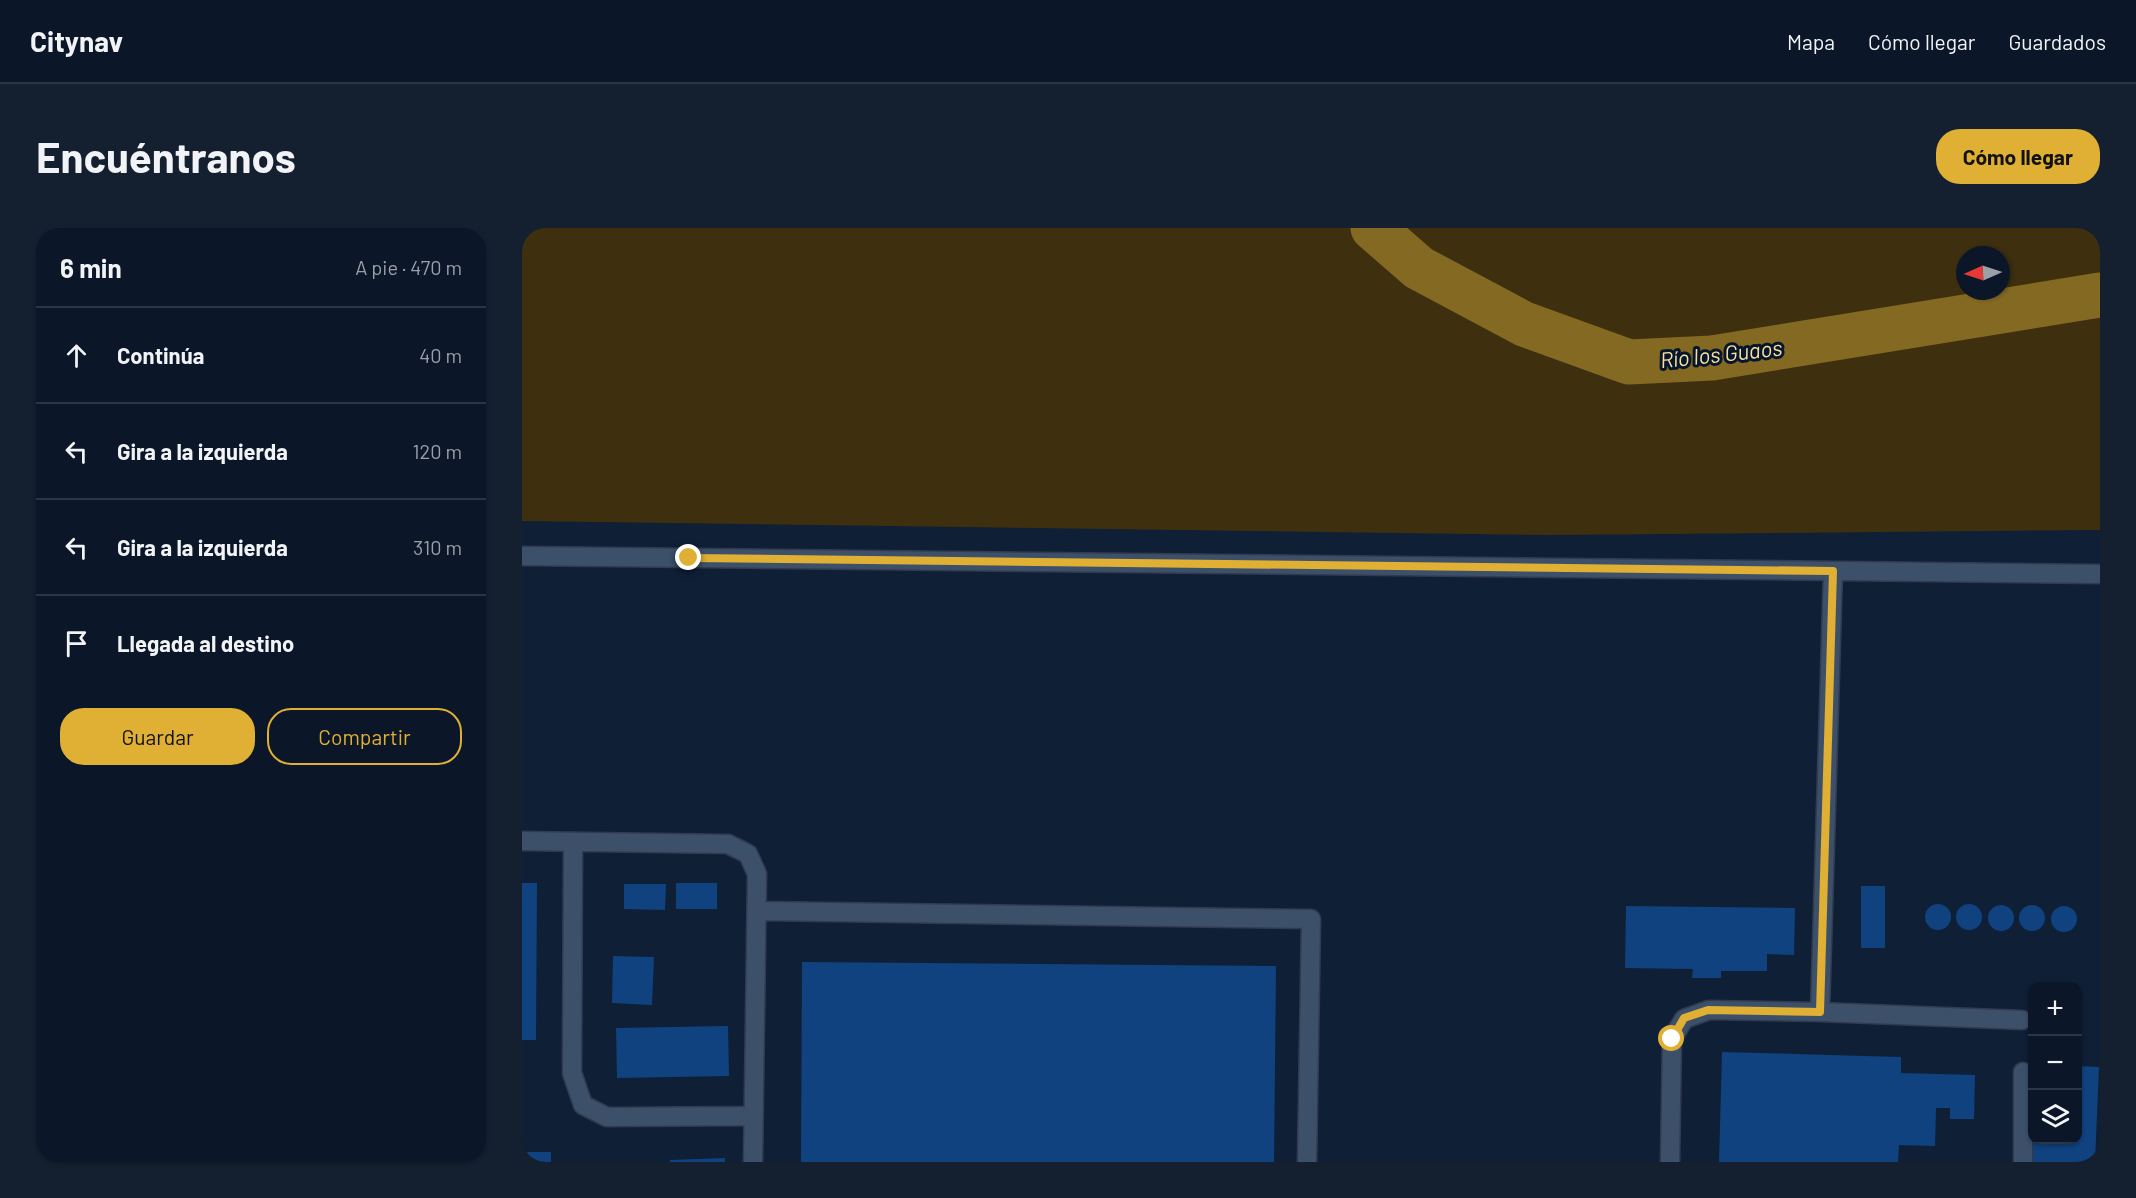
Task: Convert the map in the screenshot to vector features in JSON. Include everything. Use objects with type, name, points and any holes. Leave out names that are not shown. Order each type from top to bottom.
[{"type":"street","points":[[522,556],[2100,574]]},
{"type":"street","points":[[1820,1012],[1833,571]]},
{"type":"street","points":[[522,841],[728,844],[748,854],[757,874],[753,1162]]},
{"type":"street","points":[[573,842],[572,1073],[583,1105],[607,1117],[753,1116]]},
{"type":"street","points":[[757,911],[1311,919],[1307,1162]]},
{"type":"street","points":[[1670,1162],[1672,1039],[1684,1018],[1708,1010],[2022,1020]]},
{"type":"street","points":[[2023,1072],[2023,1162]]},
{"type":"shaded area","points":[[522,228],[2100,228],[2100,530],[1550,535],[522,521]]},
{"type":"building","points":[[522,883],[537,883],[536,1040],[522,1040]]},
{"type":"building","points":[[676,883],[717,883],[717,909],[676,909]]},
{"type":"building","points":[[624,884],[666,884],[665,910],[624,909]]},
{"type":"building","points":[[1861,886],[1885,886],[1885,948],[1861,948]]},
{"type":"building","points":[[1938,904],[1947,908],[1951,917],[1947,926],[1938,930],[1929,926],[1925,917],[1929,908]]},
{"type":"building","points":[[1969,904],[1978,908],[1982,917],[1978,926],[1969,930],[1960,926],[1956,917],[1960,908]]},
{"type":"building","points":[[2001,905],[2010,909],[2014,918],[2010,927],[2001,931],[1992,927],[1988,918],[1992,909]]},
{"type":"building","points":[[2032,905],[2041,909],[2045,918],[2041,927],[2032,931],[2023,927],[2019,918],[2023,909]]},
{"type":"building","points":[[1626,906],[1795,908],[1794,955],[1767,954],[1767,971],[1721,971],[1721,978],[1692,978],[1693,969],[1625,968]]},
{"type":"building","points":[[2064,906],[2073,910],[2077,919],[2073,928],[2064,932],[2055,928],[2051,919],[2055,910]]},
{"type":"building","points":[[613,956],[654,957],[652,1005],[612,1003]]},
{"type":"building","points":[[802,962],[1276,966],[1274,1162],[801,1162]]},
{"type":"building","points":[[728,1026],[729,1076],[617,1078],[616,1028]]},
{"type":"building","points":[[1722,1052],[1901,1057],[1901,1073],[1975,1075],[1974,1119],[1950,1119],[1950,1108],[1936,1108],[1935,1146],[1899,1145],[1898,1162],[1719,1162]]},
{"type":"building","points":[[2082,1066],[2099,1067],[2095,1162],[2029,1162],[2030,1144],[2082,1144]]},
{"type":"building","points":[[522,1152],[551,1152],[551,1162],[522,1162]]},
{"type":"building","points":[[725,1158],[725,1162],[670,1162],[670,1160]]},
{"type":"waterway","name":"Río los Guaos","points":[[1373,228],[1419,268],[1524,324],[1629,362],[1712,358],[2100,295]]},
{"type":"route","points":[[689,558],[1833,571],[1820,1012],[1708,1010],[1684,1018],[1672,1039]]}]
